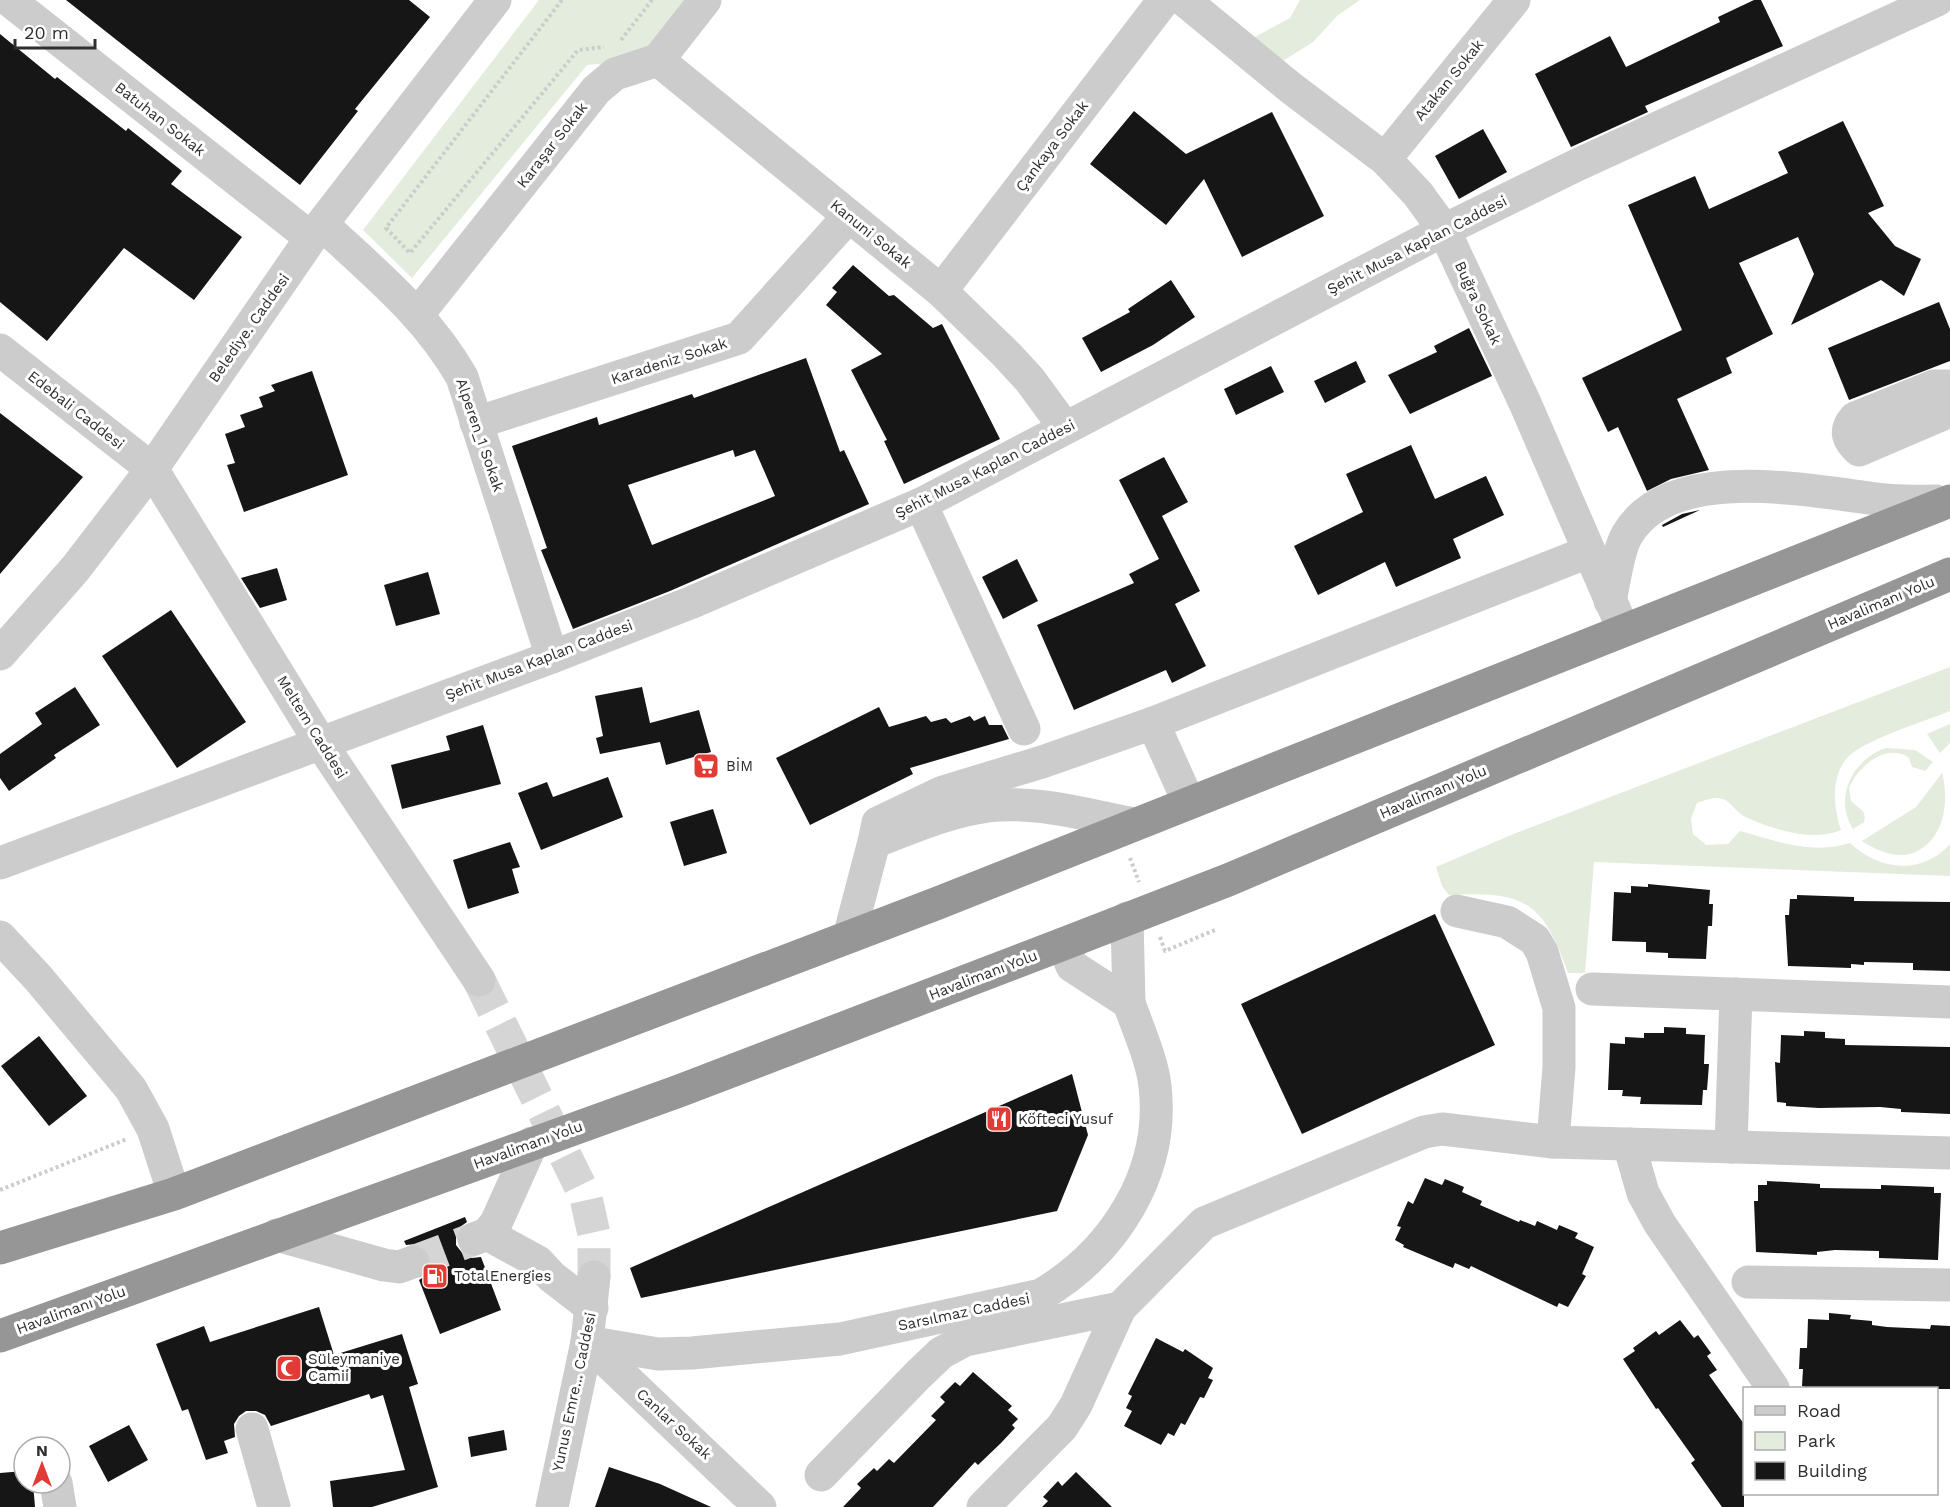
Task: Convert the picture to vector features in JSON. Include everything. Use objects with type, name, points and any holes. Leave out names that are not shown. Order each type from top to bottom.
[{"type":"highway","points":[[0,1248],[174,1194],[849,937],[1189,803],[1617,615],[1883,528],[1945,499]]},
{"type":"highway","name":"Havalimanı Yolu","points":[[0,1336],[679,1091],[1063,944],[1142,924],[1228,880],[1950,574]]},
{"type":"highway","points":[[1864,609],[1950,585]]},
{"type":"street","name":"Batuhan Sokak","points":[[9,0],[316,231]]},
{"type":"street","points":[[658,60],[705,0]]},
{"type":"street","name":"Çankaya Sokak","points":[[941,291],[1164,0]]},
{"type":"street","name":"Buğra Sokak","points":[[1184,0],[1291,88],[1385,159],[1418,194],[1444,230],[1525,403],[1617,615]]},
{"type":"street","name":"Atakan Sokak","points":[[1385,159],[1514,0]]},
{"type":"street","name":"Şehit Musa Kaplan Caddesi","points":[[0,863],[552,657],[690,603],[921,504],[1444,230],[1579,164],[1937,0]]},
{"type":"street","name":"Belediye. Caddesi","points":[[0,654],[75,569],[152,469],[316,231],[479,6]]},
{"type":"street","name":"Kanuni Sokak","points":[[658,60],[941,291],[1015,363],[1065,429]]},
{"type":"street","name":"Karaşar Sokak","points":[[418,314],[596,90],[615,74],[658,60]]},
{"type":"street","name":"Karadeniz Sokak","points":[[477,423],[739,338],[849,216]]},
{"type":"street","name":"Alperen_1 Sokak","points":[[316,231],[418,314],[446,350],[462,377],[552,657]]},
{"type":"street","name":"Edebali Caddesi","points":[[1,353],[152,469]]},
{"type":"street","points":[[1950,386],[1934,386],[1855,418],[1848,427],[1848,435],[1851,443],[1859,450],[1950,411]]},
{"type":"street","name":"Meltem Caddesi","points":[[152,469],[320,742],[479,980]]},
{"type":"street","points":[[1617,615],[1626,536],[1643,513],[1682,495],[1708,488],[1754,487],[1888,500],[1945,499]]},
{"type":"street","points":[[921,504],[1024,729]]},
{"type":"street","points":[[849,937],[878,823],[900,810],[943,792],[1042,762],[1153,723],[1588,552]]},
{"type":"street","points":[[1153,723],[1189,803]]},
{"type":"street","points":[[874,842],[964,811],[999,805],[1021,805],[1136,824]]},
{"type":"street","points":[[1457,911],[1507,922],[1535,940],[1542,951],[1559,1008],[1559,1066],[1553,1142]]},
{"type":"street","name":"Sarsılmaz Caddesi","points":[[587,1342],[658,1354],[693,1353],[840,1339],[1041,1295],[1069,1279],[1094,1257],[1120,1221],[1135,1196],[1155,1142],[1157,1112],[1155,1083],[1129,1003],[1142,924]]},
{"type":"street","points":[[0,938],[39,979],[131,1089],[153,1129],[174,1194]]},
{"type":"street","points":[[1063,944],[1072,966],[1129,1003]]},
{"type":"street","points":[[1592,988],[1950,1002]]},
{"type":"street","points":[[1731,1147],[1736,994]]},
{"type":"street","points":[[983,1507],[1062,1426],[1076,1405],[1120,1308],[1204,1222],[1424,1132],[1442,1129],[1553,1142],[1950,1153]]},
{"type":"street","name":"Yunus Emre... Caddesi","points":[[532,1143],[496,1223],[481,1236],[538,1262],[552,1277],[593,1292],[587,1342],[552,1507]]},
{"type":"street","points":[[1629,1144],[1643,1193],[1660,1224],[1772,1387]]},
{"type":"street","points":[[278,1235],[384,1265],[399,1267],[412,1262]]},
{"type":"street","points":[[1748,1282],[1950,1285]]},
{"type":"street","points":[[821,1475],[941,1353],[965,1340],[1120,1308]]},
{"type":"street","name":"Canlar Sokak","points":[[587,1342],[760,1507]]},
{"type":"street","points":[[252,1429],[274,1507]]},
{"type":"path","points":[[562,0],[386,228],[411,253],[578,50],[597,46],[614,50]]},
{"type":"path","points":[[620,41],[652,0]]},
{"type":"path","points":[[1129,856],[1141,887]]},
{"type":"path","points":[[1142,924],[1165,951],[1215,930]]},
{"type":"path","points":[[0,1190],[153,1129]]},
{"type":"green space","points":[[539,0],[705,0],[638,73],[597,64],[587,65],[412,278],[363,230]]},
{"type":"green space","points":[[1300,0],[1360,0],[1338,15],[1313,42],[1270,69],[1249,40],[1290,18]]},
{"type":"green space","points":[[1950,667],[1950,711],[1865,745],[1846,759],[1837,776],[1835,794],[1841,830],[1807,835],[1771,827],[1750,819],[1724,799],[1717,798],[1697,803],[1691,818],[1693,834],[1706,845],[1728,844],[1740,831],[1808,847],[1822,848],[1850,843],[1874,859],[1900,866],[1927,861],[1950,844],[1950,876],[1594,862],[1585,973],[1568,973],[1549,930],[1539,916],[1527,906],[1513,899],[1496,895],[1449,895],[1442,886],[1436,867],[1516,833]]},
{"type":"green space","points":[[1950,724],[1950,743],[1940,753],[1927,734]]},
{"type":"green space","points":[[1886,748],[1915,750],[1933,762],[1925,771],[1912,767],[1909,758],[1892,753],[1874,759],[1866,765],[1849,788],[1851,801],[1864,814],[1864,822],[1853,829],[1847,817],[1845,804],[1850,781],[1864,761],[1874,753]]},
{"type":"green space","points":[[1942,773],[1945,796],[1942,821],[1937,832],[1921,849],[1910,854],[1897,855],[1862,841],[1916,807]]},
{"type":"building","points":[[66,0],[409,0],[430,17],[355,109],[358,111],[300,185]]},
{"type":"building","points":[[1754,0],[1761,0],[1783,46],[1645,106],[1648,112],[1571,147],[1535,74],[1610,36],[1626,67],[1720,22],[1718,17]]},
{"type":"building","points":[[0,34],[55,79],[57,77],[126,131],[128,128],[182,171],[171,184],[242,237],[194,300],[124,248],[47,341],[0,302]]},
{"type":"building","points":[[1134,111],[1186,154],[1272,112],[1324,216],[1242,257],[1204,179],[1166,225],[1090,164]]},
{"type":"building","points":[[1843,121],[1884,206],[1868,213],[1895,246],[1921,259],[1904,296],[1881,280],[1791,325],[1814,274],[1798,237],[1739,263],[1773,334],[1726,358],[1732,373],[1677,399],[1709,470],[1671,479],[1647,491],[1618,427],[1608,432],[1582,378],[1682,330],[1628,205],[1695,176],[1709,209],[1788,173],[1778,152]]},
{"type":"building","points":[[1483,129],[1507,172],[1459,199],[1435,156]]},
{"type":"building","points":[[853,265],[889,296],[894,295],[933,328],[942,324],[1000,439],[904,484],[884,441],[887,440],[851,370],[882,354],[826,305],[837,292],[832,288]]},
{"type":"building","points":[[1171,280],[1195,317],[1153,345],[1101,372],[1082,338],[1130,312],[1128,309]]},
{"type":"building","points":[[1939,302],[1950,329],[1950,361],[1849,400],[1828,348]]},
{"type":"building","points":[[1469,328],[1492,376],[1410,414],[1388,375],[1437,352],[1434,346]]},
{"type":"building","points":[[806,358],[840,452],[844,450],[869,504],[670,591],[573,629],[541,550],[547,548],[512,446],[597,417],[599,425],[692,394],[694,398]],"holes":[[[733,450],[735,457],[755,450],[775,496],[652,545],[628,485]]]},
{"type":"building","points":[[1356,361],[1366,382],[1325,403],[1314,381]]},
{"type":"building","points":[[1271,366],[1284,392],[1236,415],[1224,389]]},
{"type":"building","points":[[312,371],[348,475],[244,512],[227,465],[235,463],[225,434],[245,427],[240,415],[263,407],[259,397],[275,391],[271,385]]},
{"type":"building","points":[[0,413],[83,477],[0,574]]},
{"type":"building","points":[[1411,445],[1435,499],[1486,476],[1504,515],[1453,539],[1461,558],[1396,587],[1385,562],[1318,595],[1294,546],[1363,512],[1346,474]]},
{"type":"building","points":[[1164,457],[1188,502],[1162,516],[1200,591],[1175,604],[1206,666],[1172,683],[1166,670],[1074,710],[1037,625],[1134,583],[1129,574],[1159,559],[1119,480]]},
{"type":"building","points":[[1700,510],[1663,527],[1662,525],[1682,514]]},
{"type":"building","points":[[1017,559],[1038,601],[1003,619],[982,577]]},
{"type":"building","points":[[277,568],[287,600],[260,608],[241,578]]},
{"type":"building","points":[[428,572],[440,614],[396,626],[384,585]]},
{"type":"building","points":[[171,610],[246,722],[177,768],[102,656]]},
{"type":"building","points":[[75,687],[100,725],[54,755],[56,758],[9,791],[0,778],[0,754],[42,724],[35,713]]},
{"type":"building","points":[[642,687],[650,723],[699,710],[711,752],[666,765],[660,742],[600,754],[596,738],[603,736],[595,696]]},
{"type":"building","points":[[879,707],[889,727],[926,716],[931,722],[946,718],[951,723],[970,716],[974,721],[985,716],[989,725],[1002,725],[1009,739],[910,768],[913,774],[810,825],[776,758]]},
{"type":"building","points":[[483,725],[501,784],[402,809],[391,765],[450,750],[446,736]]},
{"type":"building","points":[[608,777],[623,817],[541,850],[518,793],[547,782],[553,797]]},
{"type":"building","points":[[713,809],[727,853],[684,866],[670,822]]},
{"type":"building","points":[[510,842],[520,867],[512,869],[519,893],[468,909],[453,860]]},
{"type":"building","points":[[1648,884],[1710,890],[1709,904],[1713,904],[1712,926],[1708,926],[1706,959],[1668,958],[1668,953],[1646,952],[1646,942],[1612,941],[1614,892],[1631,893],[1631,886],[1648,887]]},
{"type":"building","points":[[1797,895],[1854,897],[1854,901],[1950,902],[1950,971],[1913,970],[1913,963],[1864,962],[1864,965],[1851,964],[1851,968],[1788,966],[1785,915],[1789,915],[1790,899],[1797,899]]},
{"type":"building","points":[[1435,914],[1495,1045],[1302,1134],[1241,1004]]},
{"type":"building","points":[[1664,1027],[1686,1028],[1686,1034],[1705,1035],[1704,1064],[1709,1064],[1707,1090],[1703,1090],[1702,1105],[1640,1104],[1641,1097],[1622,1096],[1623,1090],[1608,1090],[1610,1043],[1625,1044],[1625,1037],[1644,1038],[1644,1033],[1664,1033]]},
{"type":"building","points":[[1804,1031],[1825,1032],[1825,1038],[1845,1039],[1845,1045],[1950,1047],[1950,1114],[1901,1112],[1901,1109],[1880,1107],[1786,1106],[1786,1103],[1777,1102],[1775,1062],[1780,1063],[1781,1035],[1804,1036]]},
{"type":"building","points":[[39,1036],[87,1096],[49,1126],[1,1066]]},
{"type":"building","points":[[1072,1074],[1088,1135],[1057,1211],[641,1298],[630,1268]]},
{"type":"building","points":[[1425,1178],[1442,1185],[1445,1179],[1464,1187],[1462,1192],[1482,1201],[1480,1205],[1519,1222],[1520,1220],[1535,1226],[1537,1221],[1557,1230],[1559,1225],[1578,1233],[1575,1238],[1594,1247],[1582,1274],[1586,1276],[1568,1307],[1559,1303],[1557,1307],[1471,1266],[1469,1269],[1455,1263],[1453,1268],[1403,1247],[1404,1245],[1395,1240],[1401,1227],[1397,1226],[1408,1201],[1413,1204]]},
{"type":"building","points":[[1767,1181],[1820,1184],[1820,1188],[1881,1189],[1881,1185],[1934,1187],[1934,1193],[1941,1193],[1938,1260],[1879,1258],[1879,1251],[1835,1250],[1817,1252],[1817,1255],[1756,1252],[1754,1201],[1758,1201],[1758,1185],[1767,1185]]},
{"type":"building","points":[[465,1217],[467,1222],[460,1227],[456,1236],[456,1245],[463,1254],[472,1258],[481,1257],[501,1310],[440,1334],[419,1280],[427,1275],[431,1266],[430,1255],[425,1247],[416,1244],[406,1245],[404,1241]]},
{"type":"building","points":[[319,1307],[334,1355],[402,1334],[418,1384],[409,1387],[438,1487],[372,1507],[333,1507],[330,1481],[405,1470],[383,1395],[371,1399],[369,1394],[271,1426],[265,1415],[256,1411],[246,1411],[234,1424],[235,1437],[224,1441],[228,1453],[206,1460],[188,1409],[182,1411],[156,1344],[204,1326],[210,1342]]},
{"type":"building","points":[[1829,1313],[1851,1315],[1850,1319],[1872,1321],[1872,1325],[1887,1327],[1930,1329],[1931,1325],[1950,1326],[1950,1389],[1802,1386],[1803,1369],[1799,1369],[1800,1348],[1807,1348],[1808,1319],[1829,1320]]},
{"type":"building","points":[[1680,1320],[1694,1338],[1698,1335],[1711,1353],[1707,1356],[1717,1370],[1709,1375],[1743,1423],[1744,1507],[1722,1507],[1691,1463],[1695,1460],[1658,1408],[1656,1409],[1623,1359],[1635,1351],[1633,1348],[1656,1331],[1659,1335]]},
{"type":"building","points":[[1156,1338],[1183,1352],[1185,1349],[1213,1368],[1208,1378],[1213,1380],[1204,1398],[1200,1397],[1185,1425],[1181,1423],[1174,1436],[1168,1433],[1161,1445],[1124,1426],[1132,1411],[1126,1408],[1132,1396],[1128,1394]]},
{"type":"building","points":[[973,1372],[1012,1406],[1008,1410],[1018,1419],[1012,1425],[1015,1428],[1001,1443],[978,1465],[975,1462],[933,1507],[843,1507],[861,1488],[857,1484],[874,1468],[877,1471],[889,1459],[894,1463],[936,1420],[931,1416],[945,1402],[940,1397],[955,1382],[960,1386]]},
{"type":"building","points":[[129,1425],[148,1460],[108,1482],[89,1446]]},
{"type":"building","points":[[504,1430],[507,1450],[471,1457],[468,1437]]},
{"type":"building","points":[[609,1467],[660,1484],[711,1507],[595,1507]]},
{"type":"building","points":[[12,1472],[12,1495],[34,1495],[35,1507],[0,1507],[0,1473]]},
{"type":"building","points":[[1076,1472],[1112,1507],[1042,1507],[1048,1501],[1043,1497],[1058,1481],[1062,1486]]},
{"type":"tunnel","points":[[479,980],[586,1198],[594,1234],[594,1277]]},
{"type":"tunnel","points":[[413,1262],[474,1239]]},
{"type":"place","name":"BİM","points":[[706,766]]},
{"type":"place","name":"Köfteci Yusuf","points":[[999,1119]]},
{"type":"place","name":"TotalEnergies","points":[[435,1276]]},
{"type":"place","name":"Süleymaniye Camii","points":[[289,1368]]}]
